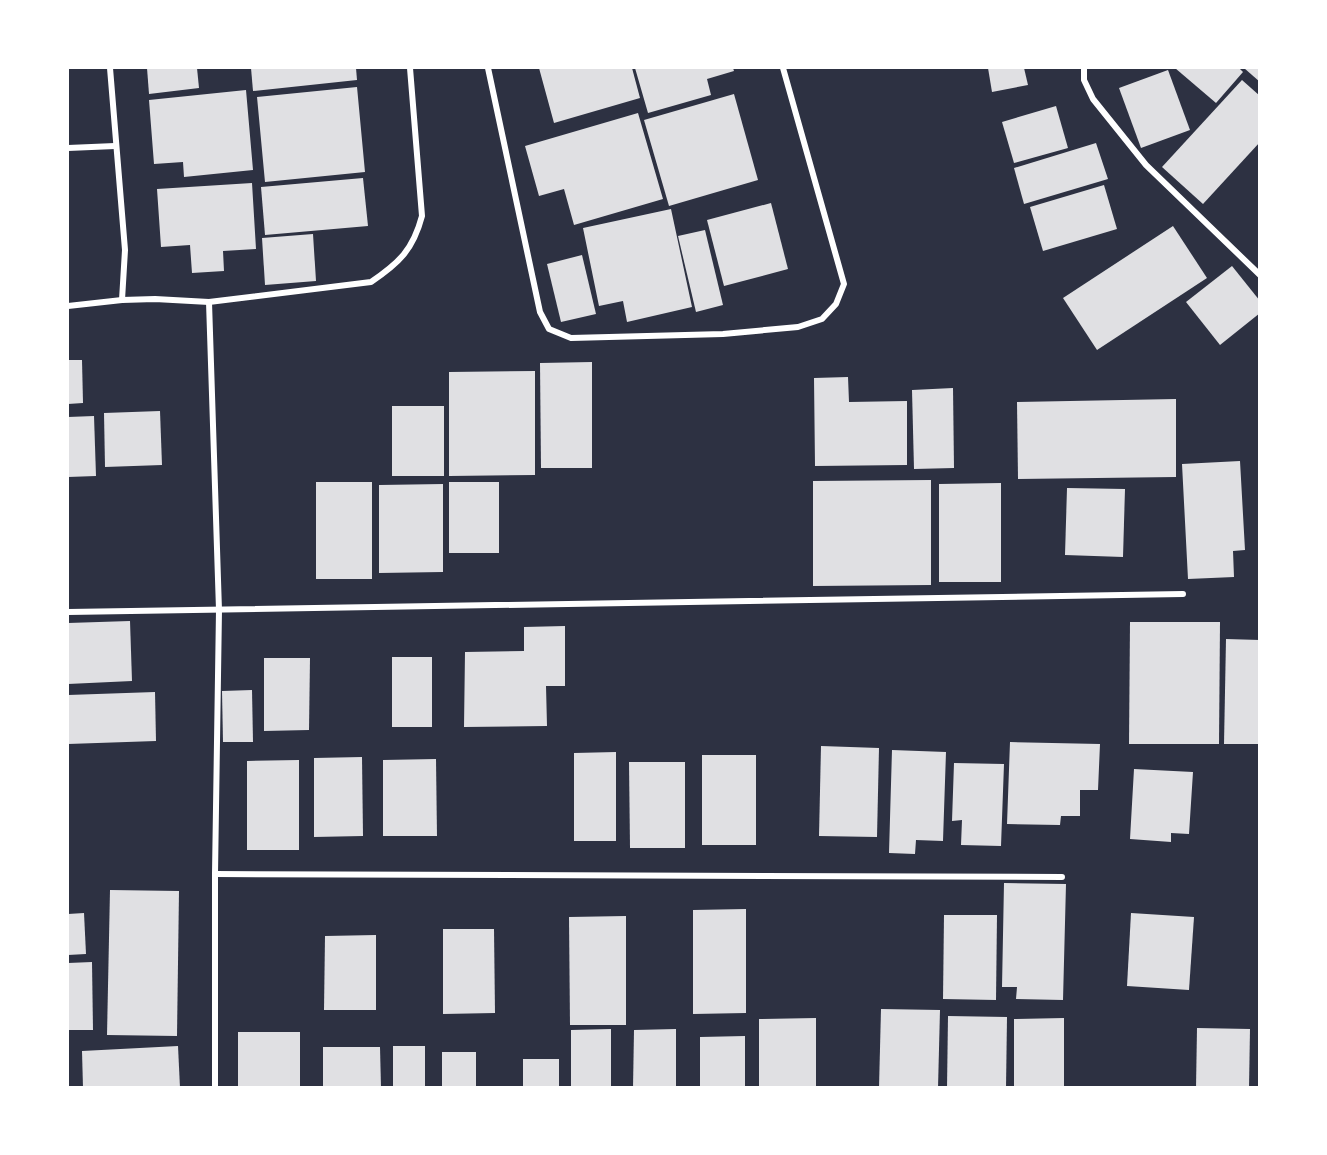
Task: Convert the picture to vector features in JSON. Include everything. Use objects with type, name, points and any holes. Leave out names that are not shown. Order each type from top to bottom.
[{"type":"street","points":[[110,68],[125,250],[122,300]]},
{"type":"street","points":[[68,306],[154,299],[209,302],[371,282],[390,269],[407,252],[416,237],[422,216],[410,68]]},
{"type":"street","points":[[488,68],[540,312],[549,329],[571,338],[723,334],[798,327],[822,319],[836,304],[843,284],[783,68]]},
{"type":"street","points":[[1084,68],[1084,80],[1093,99],[1146,165],[1260,274]]},
{"type":"street","points":[[68,148],[115,146]]},
{"type":"street","points":[[209,302],[219,610],[215,1088]]},
{"type":"street","points":[[68,612],[1183,594]]},
{"type":"street","points":[[215,874],[1062,877]]},
{"type":"building","points":[[147,68],[197,68],[199,88],[149,94]]},
{"type":"building","points":[[251,68],[356,68],[357,80],[253,91]]},
{"type":"building","points":[[539,68],[632,68],[640,98],[554,123]]},
{"type":"building","points":[[635,68],[733,68],[734,71],[707,79],[711,95],[648,113]]},
{"type":"building","points":[[988,68],[1024,68],[1028,85],[992,92]]},
{"type":"building","points":[[1175,68],[1239,68],[1243,72],[1216,103]]},
{"type":"building","points":[[1244,68],[1260,68],[1260,82]]},
{"type":"building","points":[[1168,70],[1190,130],[1141,148],[1119,88]]},
{"type":"building","points":[[1242,80],[1260,96],[1260,142],[1203,204],[1162,167]]},
{"type":"building","points":[[357,87],[365,172],[265,182],[257,97]]},
{"type":"building","points":[[246,90],[253,170],[184,177],[183,162],[154,164],[149,100]]},
{"type":"building","points":[[734,94],[758,180],[669,206],[644,120]]},
{"type":"building","points":[[1056,106],[1068,148],[1014,163],[1002,122]]},
{"type":"building","points":[[638,113],[663,199],[574,225],[564,189],[539,196],[525,146]]},
{"type":"building","points":[[1096,143],[1108,179],[1024,204],[1014,168]]},
{"type":"building","points":[[363,178],[368,226],[265,235],[261,187]]},
{"type":"building","points":[[252,183],[256,249],[223,251],[224,271],[192,273],[190,245],[161,247],[157,189]]},
{"type":"building","points":[[1104,185],[1117,229],[1043,251],[1030,207]]},
{"type":"building","points":[[771,203],[788,269],[724,286],[707,220]]},
{"type":"building","points":[[671,209],[692,307],[627,322],[623,301],[599,306],[583,228]]},
{"type":"building","points":[[1173,226],[1207,278],[1097,350],[1063,298]]},
{"type":"building","points":[[705,230],[723,305],[696,312],[678,236]]},
{"type":"building","points":[[313,234],[316,281],[265,285],[262,238]]},
{"type":"building","points":[[582,255],[596,314],[561,322],[547,264]]},
{"type":"building","points":[[1232,266],[1260,301],[1260,313],[1220,345],[1186,302]]},
{"type":"building","points":[[68,360],[82,360],[83,403],[68,404]]},
{"type":"building","points":[[592,362],[592,468],[541,468],[540,363]]},
{"type":"building","points":[[535,371],[535,475],[449,476],[449,372]]},
{"type":"building","points":[[848,377],[849,402],[907,401],[907,465],[815,466],[814,378]]},
{"type":"building","points":[[953,388],[954,468],[914,469],[912,390]]},
{"type":"building","points":[[1176,399],[1176,477],[1018,479],[1017,402]]},
{"type":"building","points":[[392,406],[444,406],[444,476],[392,476]]},
{"type":"building","points":[[160,411],[162,465],[105,467],[104,413]]},
{"type":"building","points":[[94,416],[96,476],[68,477],[68,417]]},
{"type":"building","points":[[1240,461],[1245,550],[1233,551],[1234,577],[1188,579],[1182,464]]},
{"type":"building","points":[[931,480],[931,585],[813,586],[813,481]]},
{"type":"building","points":[[316,482],[372,482],[372,579],[316,579]]},
{"type":"building","points":[[449,482],[499,482],[499,553],[449,553]]},
{"type":"building","points":[[1001,483],[1001,582],[939,582],[939,484]]},
{"type":"building","points":[[443,484],[443,572],[379,573],[379,485]]},
{"type":"building","points":[[1067,488],[1125,489],[1123,557],[1065,555]]},
{"type":"building","points":[[130,621],[132,681],[68,684],[68,623]]},
{"type":"building","points":[[1130,622],[1220,622],[1219,744],[1129,744]]},
{"type":"building","points":[[565,626],[565,686],[546,686],[547,726],[464,727],[465,652],[524,651],[524,627]]},
{"type":"building","points":[[1226,639],[1260,640],[1260,744],[1224,744]]},
{"type":"building","points":[[392,657],[432,657],[432,727],[392,727]]},
{"type":"building","points":[[264,658],[310,658],[309,730],[264,731]]},
{"type":"building","points":[[252,690],[253,742],[223,742],[222,691]]},
{"type":"building","points":[[155,692],[156,741],[68,744],[68,695]]},
{"type":"building","points":[[1010,742],[1100,744],[1098,790],[1080,790],[1080,816],[1061,816],[1060,825],[1007,824]]},
{"type":"building","points":[[821,746],[879,748],[877,837],[819,836]]},
{"type":"building","points":[[892,750],[946,752],[943,841],[916,840],[915,854],[889,853]]},
{"type":"building","points":[[616,752],[616,841],[574,841],[574,753]]},
{"type":"building","points":[[702,755],[756,755],[756,845],[702,845]]},
{"type":"building","points":[[362,757],[363,836],[314,837],[314,758]]},
{"type":"building","points":[[436,759],[437,836],[383,836],[383,760]]},
{"type":"building","points":[[299,760],[299,850],[247,850],[247,761]]},
{"type":"building","points":[[629,762],[685,762],[685,848],[630,848]]},
{"type":"building","points":[[954,763],[1004,764],[1001,846],[961,845],[962,820],[952,821]]},
{"type":"building","points":[[1134,769],[1193,772],[1189,834],[1171,833],[1171,842],[1130,839]]},
{"type":"building","points":[[1004,883],[1066,884],[1063,1000],[1016,999],[1017,987],[1002,987]]},
{"type":"building","points":[[110,890],[179,891],[177,1036],[107,1035]]},
{"type":"building","points":[[746,909],[746,1013],[693,1014],[693,910]]},
{"type":"building","points":[[84,913],[86,954],[68,955],[68,914]]},
{"type":"building","points":[[1131,913],[1194,917],[1189,990],[1127,986]]},
{"type":"building","points":[[944,915],[997,915],[996,1000],[943,999]]},
{"type":"building","points":[[626,916],[626,1025],[570,1025],[569,917]]},
{"type":"building","points":[[443,929],[494,929],[495,1013],[443,1014]]},
{"type":"building","points":[[376,935],[376,1010],[324,1010],[325,936]]},
{"type":"building","points":[[92,962],[93,1030],[68,1030],[68,963]]},
{"type":"building","points":[[881,1009],[940,1010],[938,1088],[879,1088]]},
{"type":"building","points":[[948,1016],[1007,1017],[1006,1088],[947,1088]]},
{"type":"building","points":[[816,1018],[816,1088],[759,1088],[759,1019]]},
{"type":"building","points":[[1064,1018],[1064,1088],[1014,1088],[1014,1019]]},
{"type":"building","points":[[1197,1028],[1250,1029],[1249,1088],[1196,1088]]},
{"type":"building","points":[[611,1029],[611,1088],[571,1088],[571,1030]]},
{"type":"building","points":[[676,1029],[676,1088],[633,1088],[634,1030]]},
{"type":"building","points":[[238,1032],[300,1032],[300,1088],[238,1088]]},
{"type":"building","points":[[745,1036],[745,1088],[700,1088],[700,1037]]},
{"type":"building","points":[[178,1046],[180,1088],[83,1088],[82,1051]]},
{"type":"building","points":[[393,1046],[425,1046],[425,1088],[393,1088]]},
{"type":"building","points":[[323,1047],[380,1047],[381,1088],[323,1088]]},
{"type":"building","points":[[442,1052],[476,1052],[476,1088],[442,1088]]},
{"type":"building","points":[[523,1059],[559,1059],[559,1088],[523,1088]]}]
